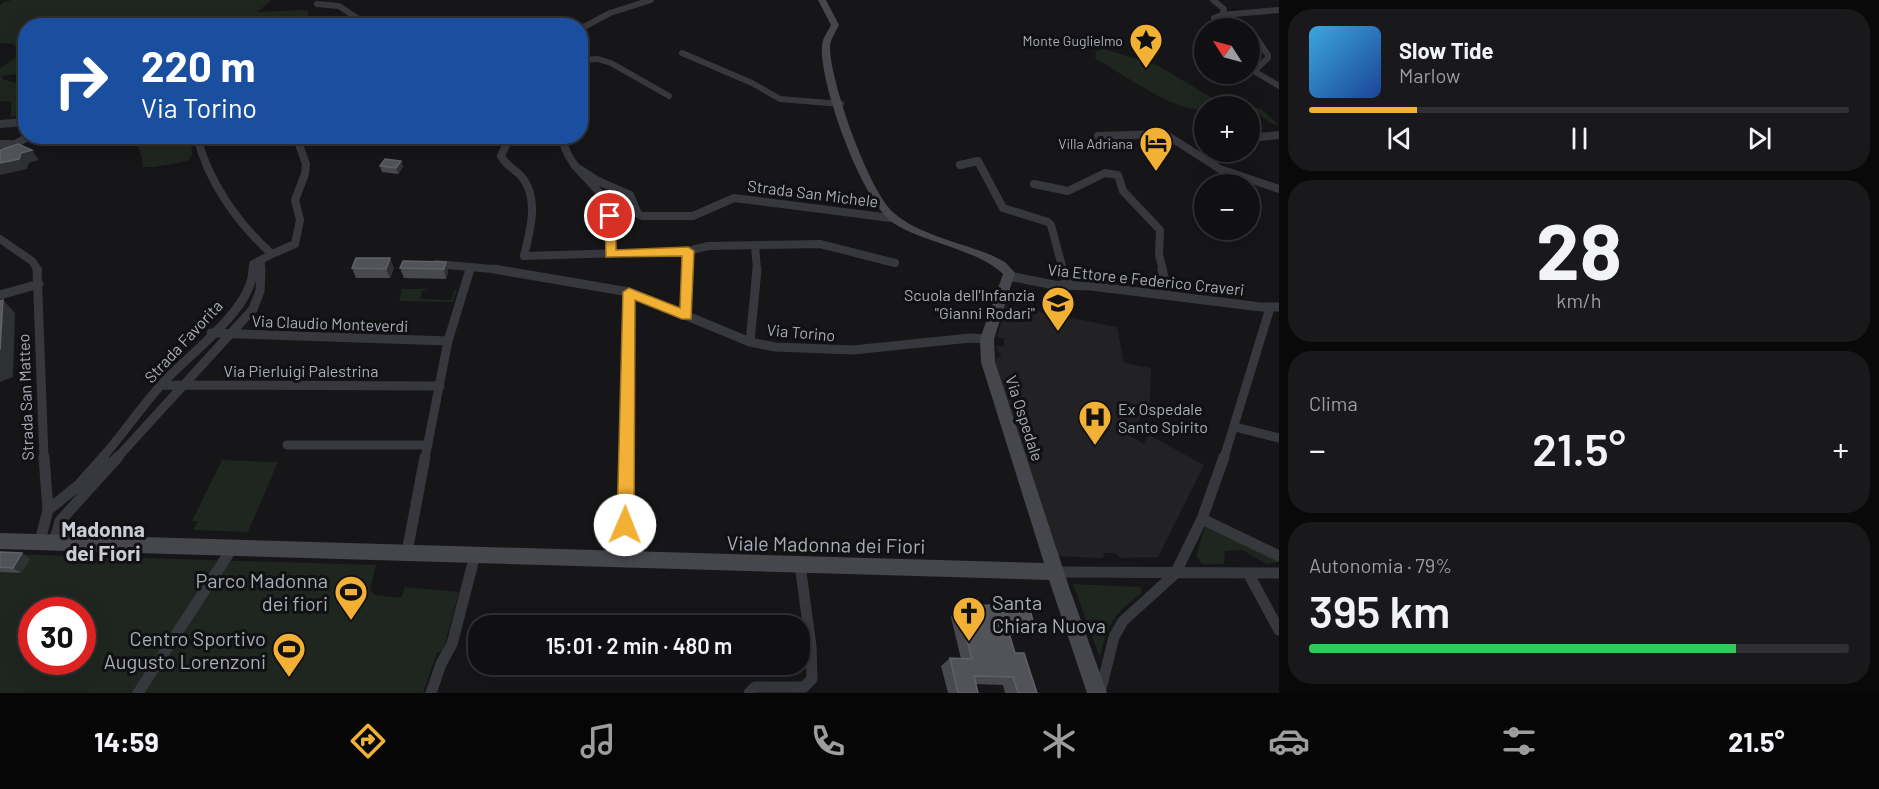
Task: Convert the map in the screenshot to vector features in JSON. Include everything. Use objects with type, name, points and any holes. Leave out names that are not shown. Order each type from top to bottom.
[{"type":"street","points":[[588,24],[610,12],[651,0]]},
{"type":"street","name":"Strada San Michele","points":[[822,0],[835,25],[826,46],[852,147],[880,206],[891,218]]},
{"type":"street","points":[[1214,0],[1223,8],[1222,15]]},
{"type":"street","points":[[317,4],[339,6],[357,18]]},
{"type":"street","points":[[1214,18],[1222,15],[1279,10]]},
{"type":"street","points":[[1260,43],[1268,55],[1268,58],[1260,65]]},
{"type":"street","points":[[682,53],[744,79],[780,99],[840,104]]},
{"type":"street","points":[[588,60],[598,59],[611,63],[669,96]]},
{"type":"street","points":[[1260,75],[1279,86]]},
{"type":"street","points":[[0,124],[18,123]]},
{"type":"street","points":[[1098,136],[1165,134],[1220,169],[1279,189]]},
{"type":"street","points":[[1260,137],[1276,135]]},
{"type":"street","points":[[0,144],[18,142]]},
{"type":"street","points":[[199,144],[204,161],[252,236],[272,254]]},
{"type":"street","points":[[261,261],[295,244],[300,220],[295,200],[305,174],[306,164],[299,144]]},
{"type":"street","points":[[507,144],[501,156],[502,161],[524,178],[531,198],[532,210],[521,273]]},
{"type":"street","points":[[563,144],[564,150],[575,166],[607,203],[610,216],[610,254]]},
{"type":"street","points":[[960,165],[978,161],[1003,208],[1048,222],[1051,225],[1065,278],[1091,286]]},
{"type":"street","name":"Strada San Michele","points":[[575,166],[598,181],[630,195],[638,214],[642,216],[693,216],[734,198],[891,218],[996,262],[1007,269],[1010,276]]},
{"type":"street","points":[[1034,184],[1068,191],[1105,173],[1118,175],[1123,191],[1160,230],[1159,255],[1168,294]]},
{"type":"street","name":"Strada San Matteo","points":[[0,239],[35,264],[38,270],[42,426],[48,510],[47,542]]},
{"type":"street","points":[[524,256],[688,251],[708,246],[820,244],[895,263]]},
{"type":"street","points":[[750,342],[757,274],[755,246]]},
{"type":"street","points":[[686,316],[688,251]]},
{"type":"street","name":"Strada Favorita","points":[[47,542],[60,521],[253,309],[260,297],[261,261],[254,264],[253,281],[247,293],[161,385],[118,440],[64,498],[48,510]]},
{"type":"street","name":"Via Torino","points":[[431,264],[521,273],[629,292],[750,342],[775,347],[836,351],[970,338],[987,339]]},
{"type":"street","points":[[407,552],[448,341],[471,267]]},
{"type":"street","name":"Via Ettore e Federico Craveri","points":[[1010,276],[1054,285],[1091,286],[1275,307]]},
{"type":"street","name":"Via Ospedale","points":[[1010,276],[1002,290],[987,339],[988,362],[1055,572],[1099,693]]},
{"type":"street","points":[[0,295],[39,284]]},
{"type":"street","points":[[624,559],[629,292]]},
{"type":"street","points":[[1099,693],[1114,637],[1123,621],[1175,574],[1202,519],[1275,307]]},
{"type":"street","name":"Via Claudio Monteverdi","points":[[212,333],[448,341]]},
{"type":"street","name":"Via Pierluigi Palestrina","points":[[161,385],[440,386]]},
{"type":"street","points":[[1235,427],[1279,438]]},
{"type":"street","points":[[118,440],[132,443]]},
{"type":"street","points":[[287,445],[428,444]]},
{"type":"street","points":[[48,510],[60,521]]},
{"type":"street","points":[[1202,519],[1279,556]]},
{"type":"street","name":"Viale Madonna dei Fiori","points":[[0,541],[1055,572],[1279,573]]},
{"type":"street","points":[[138,693],[232,548]]},
{"type":"street","points":[[431,693],[441,664],[452,644],[475,555]]},
{"type":"street","points":[[749,693],[754,687],[763,690],[804,687],[813,679],[810,635],[800,565]]},
{"type":"street","points":[[1248,573],[1279,630]]},
{"type":"shaded area","points":[[12,0],[272,0],[257,12],[303,10],[308,11],[309,18],[18,18],[18,74],[2,76],[2,79],[18,84],[18,116],[11,117],[11,102],[0,101],[0,68],[15,58],[17,48],[13,44],[0,43],[0,6]]},
{"type":"shaded area","points":[[1104,49],[1157,65],[1209,96],[1194,96],[1194,109],[1178,105],[1149,91],[1095,58],[1096,51]]},
{"type":"shaded area","points":[[1260,109],[1279,125],[1267,121],[1260,115]]},
{"type":"shaded area","points":[[137,144],[191,144],[192,155],[188,161],[142,167]]},
{"type":"shaded area","points":[[402,289],[429,289],[422,291],[420,299],[451,300],[454,290],[457,290],[453,302],[399,301]]},
{"type":"shaded area","name":"Ex Ospedale Santo Spirito","points":[[1006,305],[1117,327],[1124,363],[1151,368],[1150,401],[1130,436],[1144,444],[1149,435],[1204,465],[1158,557],[1121,558],[1115,553],[1104,553],[1103,558],[1056,556],[993,360],[1001,354],[996,346],[1004,346],[1004,340],[1008,340],[997,337]]},
{"type":"shaded area","points":[[222,460],[278,462],[248,532],[193,530],[198,521],[192,521]]},
{"type":"shaded area","points":[[1206,523],[1278,562],[1267,564],[1242,550],[1225,551],[1224,564],[1202,564],[1196,556]]},
{"type":"shaded area","points":[[9,554],[376,565],[370,590],[375,595],[401,598],[405,587],[459,592],[443,651],[437,653],[423,693],[0,693],[0,568]]},
{"type":"shaded area","points":[[1073,584],[1140,587],[1142,593],[1118,614],[1109,628],[1100,658]]},
{"type":"building","points":[[18,144],[32,150],[21,153],[19,159],[0,163],[0,150]]},
{"type":"building","points":[[385,159],[401,161],[396,168],[380,166]]},
{"type":"building","points":[[356,258],[390,258],[386,269],[352,268]]},
{"type":"building","points":[[403,261],[446,262],[444,269],[400,268]]},
{"type":"building","points":[[3,300],[0,350],[0,301]]},
{"type":"building","points":[[0,552],[22,553],[13,568],[0,567]]},
{"type":"building","points":[[963,599],[978,599],[979,605],[1029,606],[1033,621],[1005,620],[1015,653],[1024,653],[1037,693],[1018,693],[1013,677],[974,676],[978,693],[958,693],[950,658],[972,659],[959,608],[963,608]]},
{"type":"place","name":"Monte Guglielmo","points":[[1146,69]]},
{"type":"place","name":"Villa Adriana","points":[[1156,172]]},
{"type":"place","name":"Scuola dell'Infanzia \"Gianni Rodari\"","points":[[1058,332]]},
{"type":"place","name":"Ex Ospedale Santo Spirito","points":[[1095,446]]},
{"type":"place","name":"Parco Madonna dei fiori","points":[[351,621]]},
{"type":"place","name":"Santa Chiara Nuova","points":[[969,642]]},
{"type":"place","name":"Centro Sportivo Augusto Lorenzoni","points":[[289,678]]},
{"type":"district","name":"Madonna dei Fiori","points":[[103,540]]},
{"type":"route","points":[[610,216],[610,254],[688,251],[686,316],[646,297],[629,292],[625,525]]}]
